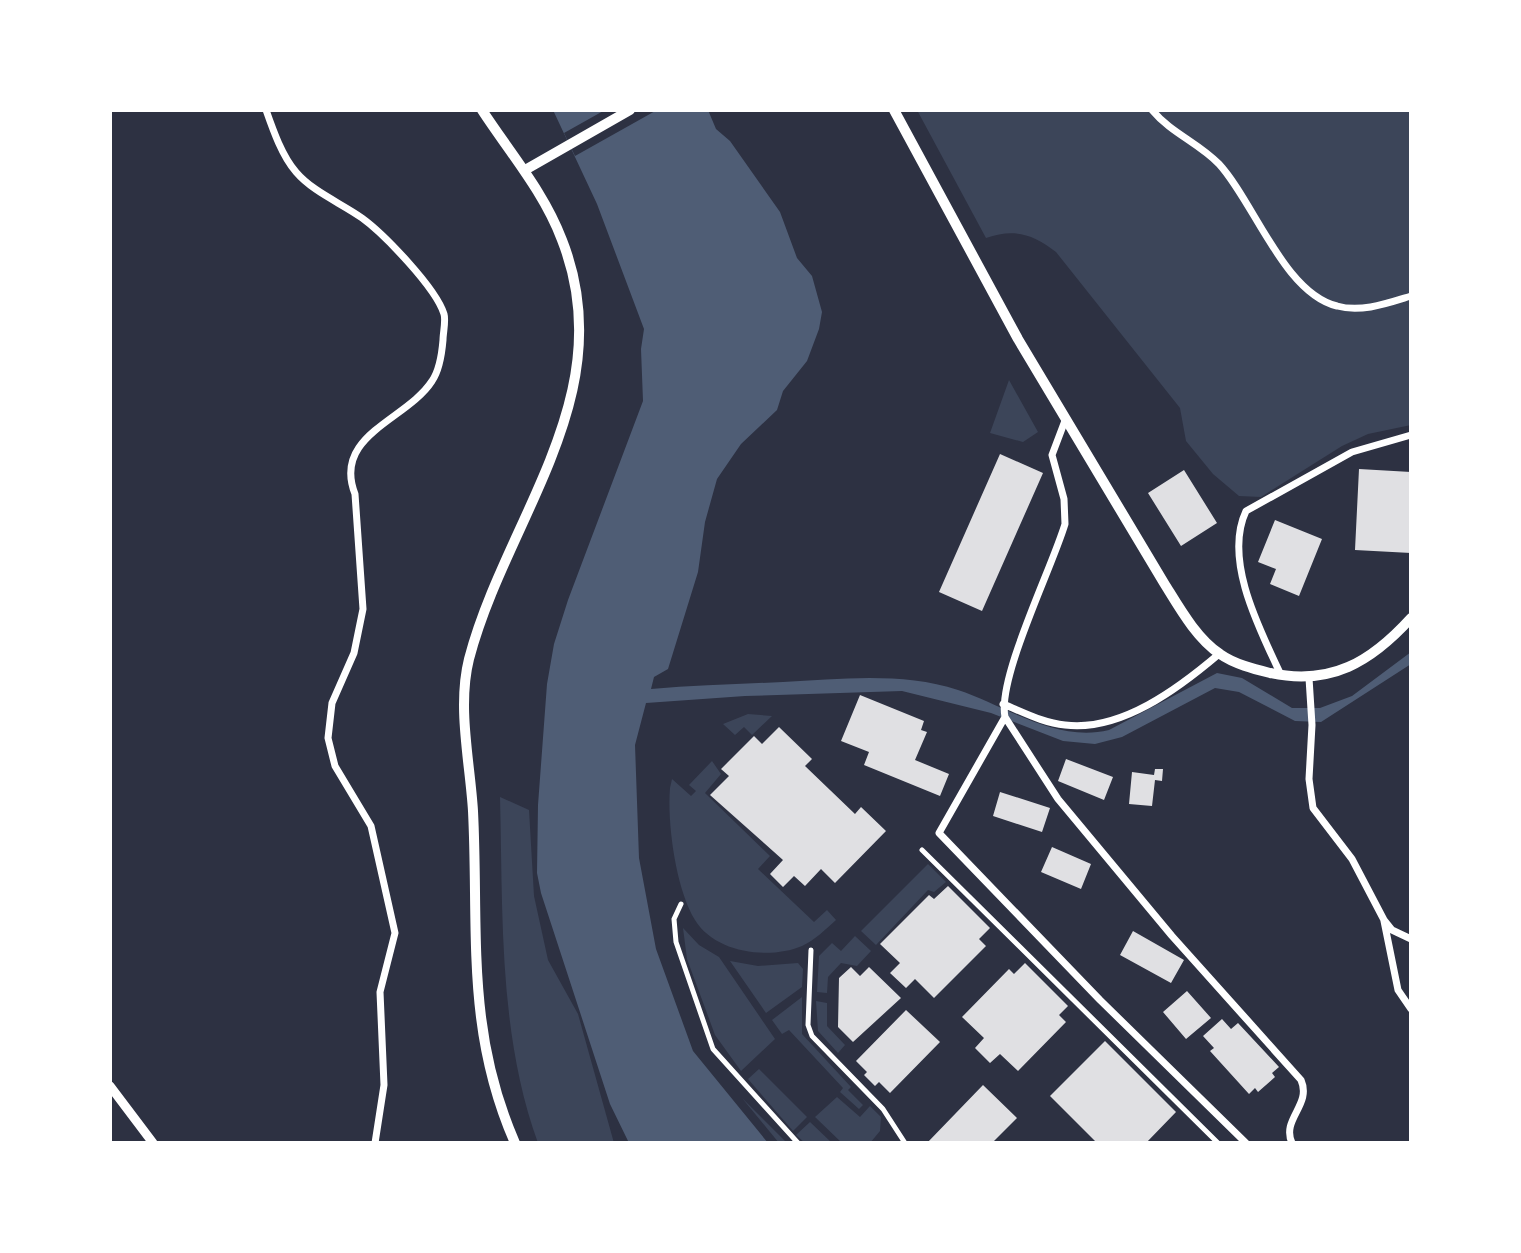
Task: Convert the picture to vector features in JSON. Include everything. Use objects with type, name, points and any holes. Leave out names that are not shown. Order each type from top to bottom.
[{"type":"main road","points":[[482,110],[525,170],[562,240],[577,305],[579,337],[575,384],[563,428],[486,611],[466,675],[465,707],[473,813],[479,1019],[497,1099],[515,1143]]},
{"type":"main road","points":[[525,170],[630,110]]},
{"type":"main road","points":[[894,110],[1018,339],[1175,601],[1219,654],[1257,670],[1310,678],[1347,669],[1385,642],[1411,618]]},
{"type":"street","points":[[265,110],[296,173],[327,197],[362,218],[403,254],[445,315],[442,347],[434,379],[414,402],[380,425],[362,442],[352,460],[350,478],[356,507],[363,609],[359,639],[332,704],[328,726],[335,765],[371,826],[395,933],[380,992],[384,1077],[375,1143]]},
{"type":"street","points":[[1152,110],[1170,128],[1219,164],[1292,270],[1314,295],[1348,308],[1381,305],[1411,296]]},
{"type":"street","points":[[1066,418],[1052,455],[1065,499],[1065,524],[1011,672],[1003,704],[1005,717],[1066,809],[1172,936],[1301,1080],[1304,1098],[1289,1126],[1292,1143]]},
{"type":"street","points":[[1281,675],[1252,608],[1242,572],[1240,531],[1246,511],[1259,501],[1352,452],[1411,435]]},
{"type":"street","points":[[1003,704],[1053,723],[1096,724],[1160,697],[1196,674],[1219,654]]},
{"type":"street","points":[[1310,678],[1312,725],[1309,779],[1313,808],[1352,859],[1384,920],[1392,930],[1411,939]]},
{"type":"street","points":[[1005,717],[939,833],[1100,1000],[1246,1143]]},
{"type":"street","points":[[922,850],[1218,1143]]},
{"type":"street","points":[[681,904],[674,919],[676,942],[710,1043],[749,1091],[798,1143]]},
{"type":"street","points":[[1384,920],[1398,989],[1411,1009]]},
{"type":"street","points":[[811,950],[808,1025],[812,1036],[883,1109],[905,1143]]},
{"type":"street","points":[[110,1086],[153,1143]]},
{"type":"shaded area","points":[[553,110],[708,110],[716,129],[730,141],[780,212],[797,258],[812,276],[822,312],[819,329],[807,361],[783,391],[777,410],[741,444],[717,479],[705,522],[698,572],[668,669],[654,677],[651,689],[849,678],[916,681],[958,690],[1051,727],[1089,733],[1109,730],[1217,673],[1242,678],[1292,708],[1320,708],[1352,696],[1411,652],[1411,664],[1321,722],[1295,721],[1239,692],[1215,688],[1122,737],[1095,744],[1063,741],[991,713],[902,691],[745,696],[646,703],[635,745],[639,858],[656,949],[693,1051],[768,1143],[629,1143],[610,1104],[541,893],[537,873],[538,805],[547,684],[554,644],[643,401],[641,349],[644,329],[597,204]]},
{"type":"shaded area","points":[[917,110],[1411,110],[1411,425],[1368,434],[1342,446],[1261,497],[1239,496],[1213,474],[1186,441],[1180,408],[1056,252],[1023,234],[1006,233],[986,238]]},
{"type":"shaded area","points":[[1009,380],[1038,432],[1023,442],[990,433]]},
{"type":"shaded area","points":[[748,714],[772,716],[752,735],[744,727],[735,735],[723,724]]},
{"type":"shaded area","points":[[712,761],[721,774],[705,793],[770,856],[758,869],[814,922],[827,910],[836,920],[816,938],[802,946],[759,953],[729,946],[704,931],[688,907],[674,856],[670,788],[672,779],[691,796],[696,791],[689,785]]},
{"type":"shaded area","points":[[500,797],[529,810],[534,896],[548,960],[578,1014],[614,1143],[538,1143],[525,1101],[509,1016],[503,928]]},
{"type":"shaded area","points":[[928,864],[946,882],[934,892],[928,890],[876,945],[861,931]]},
{"type":"shaded area","points":[[683,928],[699,945],[719,957],[775,1039],[741,1071],[715,1035],[687,959]]},
{"type":"shaded area","points":[[855,936],[871,951],[857,966],[841,963],[828,977],[827,993],[817,992],[819,956],[832,943],[841,951]]},
{"type":"shaded area","points":[[730,961],[758,966],[798,963],[803,969],[802,987],[766,1013]]},
{"type":"shaded area","points":[[802,997],[802,1034],[851,1087],[848,1090],[863,1105],[859,1109],[840,1092],[843,1088],[789,1030],[782,1034],[772,1020]]},
{"type":"shaded area","points":[[816,1001],[827,1003],[827,1026],[845,1045],[838,1053],[818,1031]]},
{"type":"shaded area","points":[[759,1069],[807,1117],[793,1131],[748,1079]]},
{"type":"shaded area","points":[[837,1097],[860,1117],[870,1106],[881,1117],[880,1131],[870,1143],[842,1143],[815,1117]]},
{"type":"shaded area","points":[[742,1098],[787,1143],[779,1143]]},
{"type":"shaded area","points":[[810,1122],[832,1143],[805,1143],[796,1135]]},
{"type":"pier","points":[[605,110],[657,110],[575,156],[564,133]]},
{"type":"building","points":[[1000,454],[1043,473],[982,611],[939,592]]},
{"type":"building","points":[[1359,469],[1411,472],[1411,553],[1355,550]]},
{"type":"building","points":[[1184,470],[1217,523],[1181,546],[1148,493]]},
{"type":"building","points":[[1275,520],[1322,539],[1299,596],[1270,584],[1276,569],[1258,562]]},
{"type":"building","points":[[860,695],[924,721],[921,730],[927,732],[915,760],[949,774],[940,796],[864,765],[869,752],[841,741]]},
{"type":"building","points":[[779,727],[812,759],[805,766],[855,814],[861,807],[886,831],[835,883],[821,869],[805,886],[794,876],[783,887],[770,874],[783,860],[710,795],[729,776],[721,769],[754,736],[762,744]]},
{"type":"building","points":[[1066,759],[1113,777],[1104,800],[1058,781]]},
{"type":"building","points":[[1155,769],[1163,769],[1162,781],[1155,780],[1152,806],[1129,804],[1132,772],[1154,775]]},
{"type":"building","points":[[1000,792],[1050,808],[1042,832],[993,816]]},
{"type":"building","points":[[1052,847],[1091,864],[1081,889],[1041,872]]},
{"type":"building","points":[[948,886],[990,928],[979,939],[986,946],[934,998],[915,979],[906,988],[890,973],[900,963],[880,944],[929,895],[934,899]]},
{"type":"building","points":[[1133,931],[1184,960],[1171,983],[1120,955]]},
{"type":"building","points":[[1025,963],[1068,1006],[1059,1015],[1066,1022],[1018,1071],[1000,1054],[990,1063],[975,1048],[984,1038],[962,1017],[1009,969],[1014,974]]},
{"type":"building","points":[[851,967],[860,976],[869,967],[901,998],[853,1042],[838,1027],[839,978]]},
{"type":"building","points":[[1187,991],[1211,1018],[1186,1039],[1163,1012]]},
{"type":"building","points":[[906,1010],[940,1042],[890,1093],[879,1082],[875,1086],[864,1075],[867,1072],[856,1061]]},
{"type":"building","points":[[1222,1019],[1231,1029],[1238,1023],[1279,1067],[1272,1073],[1275,1077],[1258,1092],[1255,1088],[1249,1094],[1210,1051],[1214,1048],[1203,1036]]},
{"type":"building","points":[[1105,1041],[1176,1112],[1146,1143],[1097,1143],[1050,1096]]},
{"type":"building","points":[[983,1085],[1017,1118],[992,1143],[927,1143]]}]
